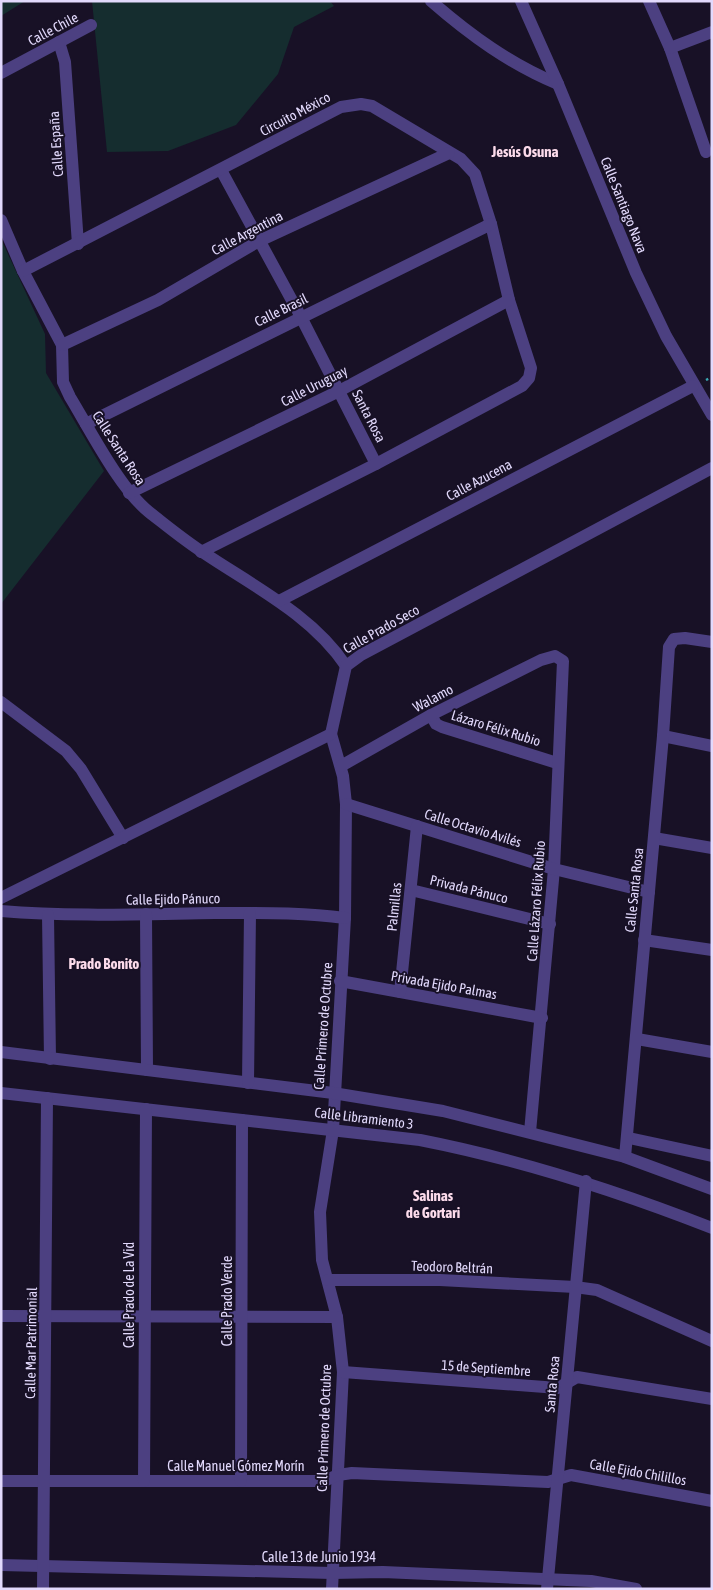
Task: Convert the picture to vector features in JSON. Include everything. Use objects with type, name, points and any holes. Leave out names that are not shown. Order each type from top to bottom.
[{"type":"street","points":[[431,1],[459,25],[513,63],[558,84]]},
{"type":"street","name":"Calle Santiago Nava","points":[[521,1],[558,84],[636,273],[666,336],[693,386],[712,415]]},
{"type":"street","points":[[649,1],[670,48],[706,152]]},
{"type":"street","name":"Calle Chile","points":[[1,73],[91,25]]},
{"type":"street","points":[[670,48],[712,32]]},
{"type":"street","name":"Calle España","points":[[58,42],[65,62],[78,244]]},
{"type":"street","name":"Circuito México","points":[[24,271],[341,107],[352,104],[372,106],[461,160],[475,174],[491,224],[508,300],[531,368],[529,378],[522,386],[376,464]]},
{"type":"street","name":"Calle Argentina","points":[[62,345],[158,300],[259,241],[449,153]]},
{"type":"street","name":"Santa Rosa","points":[[221,170],[302,317],[376,464]]},
{"type":"street","name":"Calle Santa Rosa","points":[[1,220],[24,271],[62,345],[63,382],[86,424],[130,493],[150,513],[202,552],[279,602],[333,646],[346,666]]},
{"type":"street","name":"Calle Brasil","points":[[86,424],[491,224]]},
{"type":"street","name":"Calle Uruguay","points":[[130,493],[339,391],[508,300]]},
{"type":"street","name":"Calle Azucena","points":[[279,602],[693,386]]},
{"type":"street","points":[[202,552],[376,464]]},
{"type":"street","name":"Calle Prado Seco","points":[[330,734],[346,666],[361,655],[712,468]]},
{"type":"street","name":"Calle Santa Rosa","points":[[625,1157],[629,1138],[669,647],[674,640],[685,638],[712,642]]},
{"type":"street","name":"Walamo","points":[[341,766],[431,715],[541,660],[555,656],[563,661],[563,672]]},
{"type":"street","name":"Calle Lázaro Félix Rubio","points":[[530,1132],[542,1018],[554,869],[563,672]]},
{"type":"street","points":[[1,702],[66,751],[81,769],[123,838]]},
{"type":"street","name":"Lázaro Félix Rubio","points":[[431,715],[436,724],[442,727],[558,763]]},
{"type":"street","points":[[1,898],[330,734]]},
{"type":"street","name":"Calle Primero de Octubre","points":[[330,734],[341,766],[346,804],[345,918],[333,1130],[320,1212],[322,1260],[337,1317],[343,1372],[332,1589]]},
{"type":"street","points":[[663,736],[712,746]]},
{"type":"street","name":"Calle Octavio Avilés","points":[[346,804],[554,869],[649,892]]},
{"type":"street","name":"Palmillas","points":[[400,992],[417,826]]},
{"type":"street","points":[[654,838],[712,848]]},
{"type":"street","name":"Privada Pánuco","points":[[411,890],[550,924]]},
{"type":"street","name":"Calle Ejido Pánuco","points":[[1,911],[48,915],[250,913],[323,915],[345,918]]},
{"type":"street","points":[[248,1082],[250,913]]},
{"type":"street","points":[[146,914],[147,1070]]},
{"type":"street","points":[[48,915],[50,1059]]},
{"type":"street","points":[[644,940],[712,950]]},
{"type":"street","name":"Privada Ejido Palmas","points":[[340,981],[542,1018]]},
{"type":"street","points":[[637,1039],[712,1052]]},
{"type":"street","name":"Calle Libramiento 3","points":[[1,1052],[334,1093],[443,1111],[625,1157],[712,1189]]},
{"type":"street","name":"Calle Libramiento 3","points":[[1,1093],[333,1130],[455,1147],[586,1181],[712,1228]]},
{"type":"street","name":"Calle Mar Patrimonial","points":[[43,1589],[47,1316],[47,1098]]},
{"type":"street","name":"Calle Prado de La Vid","points":[[144,1480],[143,1316],[146,1110]]},
{"type":"street","name":"Calle Prado Verde","points":[[241,1481],[242,1120]]},
{"type":"street","points":[[629,1138],[712,1156]]},
{"type":"street","name":"Santa Rosa","points":[[548,1585],[586,1181]]},
{"type":"street","name":"Teodoro Beltrán","points":[[328,1280],[440,1280],[575,1286],[597,1290],[712,1341]]},
{"type":"street","points":[[1,1316],[337,1317]]},
{"type":"street","name":"15 de Septiembre","points":[[343,1372],[558,1388],[577,1378],[712,1399]]},
{"type":"street","name":"Calle Manuel Gómez Morín","points":[[1,1481],[324,1481],[338,1475],[352,1473],[548,1482],[559,1478]]},
{"type":"street","name":"Calle Ejido Chilillos","points":[[559,1478],[571,1475],[712,1501]]},
{"type":"street","name":"Calle 13 de Junio 1934","points":[[1,1565],[332,1573],[384,1572],[548,1585],[591,1581],[636,1589]]},
{"type":"green space","points":[[1,1],[25,1],[1,16]]},
{"type":"green space","points":[[92,1],[330,1],[334,6],[294,27],[278,74],[236,125],[168,151],[107,152]]},
{"type":"green space","points":[[1,239],[45,334],[46,373],[104,471],[1,604]]},
{"type":"district","name":"Jesús Osuna","points":[[525,152]]},
{"type":"district","name":"Prado Bonito","points":[[104,964]]},
{"type":"district","name":"Salinas de Gortari","points":[[433,1204]]}]
